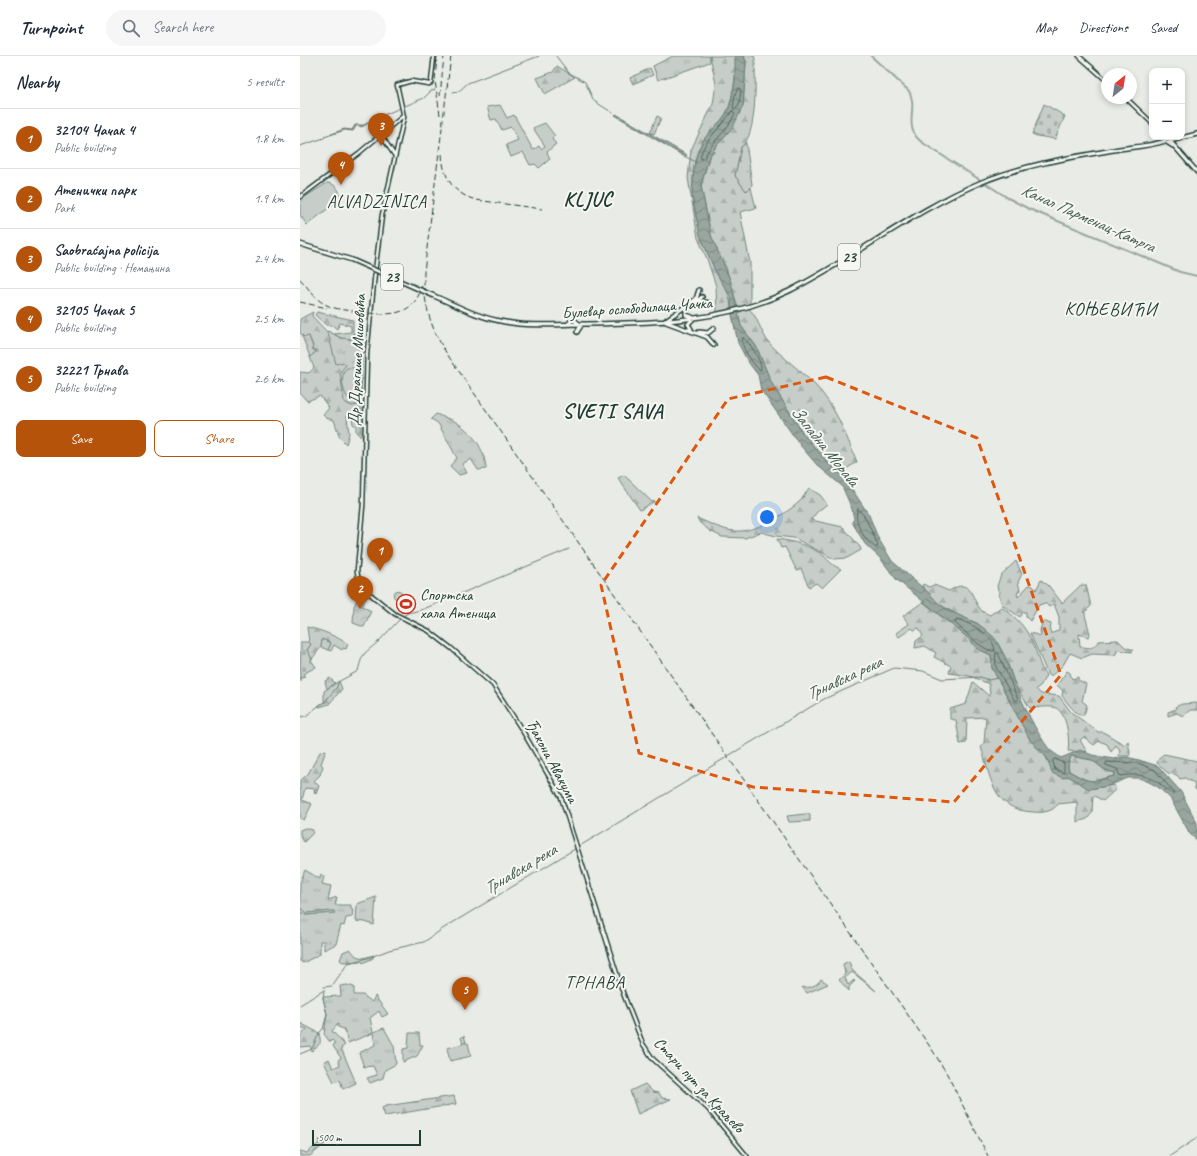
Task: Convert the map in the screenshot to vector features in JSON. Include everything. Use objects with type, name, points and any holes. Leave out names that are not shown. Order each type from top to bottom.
[{"type":"main road","name":"Др Драгише Мишовића","points":[[404,619],[388,610],[362,587],[357,573],[363,505],[365,398],[370,322],[382,215],[404,114],[397,85],[411,81],[429,84],[433,56]]},
{"type":"main road","points":[[1079,56],[1101,76]]},
{"type":"main road","points":[[1133,104],[1149,120]]},
{"type":"main road","points":[[300,197],[395,125],[404,114]]},
{"type":"main road","points":[[395,125],[399,124],[400,131]]},
{"type":"main road","points":[[377,138],[378,132]]},
{"type":"main road","points":[[382,134],[395,157]]},
{"type":"main road","name":"23","points":[[1185,138],[1197,134]]},
{"type":"main road","name":"23","points":[[1185,137],[1192,136]]},
{"type":"main road","points":[[377,138],[384,139]]},
{"type":"main road","name":"Булевар ослободилаца Чачка","points":[[300,244],[352,260],[473,313],[508,323],[568,325],[696,318],[754,304],[787,292],[814,278],[939,203],[983,182],[1033,165],[1146,145],[1164,140]]},
{"type":"main road","points":[[1169,140],[1197,172]]},
{"type":"main road","points":[[1173,145],[1176,140]]},
{"type":"main road","points":[[388,144],[394,147],[398,144]]},
{"type":"main road","points":[[696,318],[688,317],[686,311],[697,300],[699,290]]},
{"type":"main road","points":[[663,321],[703,296]]},
{"type":"main road","points":[[697,300],[709,303]]},
{"type":"main road","points":[[696,318],[688,322],[688,327],[706,335],[714,345]]},
{"type":"main road","points":[[568,325],[572,319],[575,322],[582,324],[577,332]]},
{"type":"main road","points":[[663,321],[706,335],[714,336]]},
{"type":"main road","points":[[706,335],[714,328]]},
{"type":"main road","name":"Ђакона Авакума","points":[[404,619],[424,627],[446,644],[497,691],[553,782],[562,800],[620,983]]},
{"type":"main road","name":"Стари пут за Краљево","points":[[620,983],[636,1029],[650,1055],[708,1109],[747,1156]]},
{"type":"highlighted area","points":[[826,377],[977,438],[1061,675],[954,802],[753,787],[639,753],[601,585],[728,399]]},
{"type":"green space","points":[[673,56],[710,56],[710,62],[658,80],[653,66]]},
{"type":"green space","points":[[710,56],[735,56],[736,62],[734,86],[728,110],[699,147],[694,164],[693,176],[694,205],[699,228],[711,260],[729,297],[731,310],[717,313],[716,286],[698,238],[688,178],[691,150],[713,104],[716,84]]},
{"type":"green space","points":[[744,56],[754,56],[755,59],[754,106],[750,131],[746,141],[741,147],[735,176],[746,191],[751,188],[756,208],[740,212],[750,263],[750,304],[738,308],[726,267],[719,256],[711,235],[701,186],[709,157],[743,106],[746,63]]},
{"type":"green space","points":[[557,66],[575,77],[545,94],[537,78],[553,72]]},
{"type":"green space","points":[[650,68],[653,75],[633,84],[630,78]]},
{"type":"green space","points":[[1044,104],[1065,116],[1055,139],[1032,134]]},
{"type":"green space","points":[[500,105],[507,118],[514,115],[533,150],[539,146],[541,149],[545,146],[533,128],[545,123],[555,136],[552,139],[556,144],[547,152],[550,159],[539,168],[535,164],[530,165],[523,152],[511,157],[506,145],[518,140],[511,127],[502,130],[496,119],[491,120],[487,107]]},
{"type":"green space","points":[[657,116],[661,118],[654,134],[650,133]]},
{"type":"green space","points":[[746,143],[752,184],[751,188],[746,191],[735,176],[741,147]]},
{"type":"green space","points":[[327,183],[330,183],[338,188],[340,194],[339,200],[307,225],[300,215],[300,202],[303,200],[302,199]]},
{"type":"green space","points":[[748,308],[754,315],[770,344],[821,391],[834,410],[857,462],[846,469],[846,483],[842,474],[828,463],[803,434],[772,384],[756,346],[741,326],[738,313]]},
{"type":"green space","points":[[313,312],[312,316],[328,333],[336,364],[343,362],[346,365],[340,372],[344,402],[352,406],[361,404],[361,437],[356,432],[356,426],[353,424],[352,418],[347,416],[349,434],[346,444],[340,438],[334,420],[326,418],[323,415],[329,408],[320,396],[307,401],[300,393],[300,372],[309,373],[314,368],[310,357],[317,351],[312,349],[313,346],[309,336],[304,337],[300,333],[300,319]]},
{"type":"green space","points":[[317,312],[353,320],[352,339],[341,338],[334,334],[351,332],[351,326],[340,323],[337,329],[332,325],[326,325],[315,315]]},
{"type":"green space","points":[[328,331],[341,338],[351,339],[353,334],[358,333],[358,337],[363,339],[361,398],[358,404],[352,406],[344,402]]},
{"type":"green space","points":[[302,336],[309,336],[314,350],[317,351],[310,357]]},
{"type":"green space","points":[[347,368],[353,368],[360,380],[361,390],[357,402],[349,400],[344,388],[343,375]]},
{"type":"green space","points":[[436,414],[456,422],[473,436],[481,448],[486,469],[478,470],[471,459],[462,464],[467,473],[459,475],[450,466],[457,458],[438,423],[431,419]]},
{"type":"green space","points":[[624,475],[652,502],[655,501],[640,510],[618,478]]},
{"type":"green space","points":[[809,488],[820,495],[827,504],[816,513],[811,520],[843,527],[861,550],[847,558],[834,559],[794,538],[776,536],[761,532],[745,538],[722,537],[710,531],[700,523],[697,518],[725,529],[743,531],[751,529],[777,518],[792,508],[801,500]]},
{"type":"green space","points":[[777,539],[789,541],[813,549],[841,569],[822,588],[816,583],[809,587],[801,569],[797,571],[785,547],[781,548]]},
{"type":"green space","points":[[1016,561],[1022,574],[1018,582],[1020,590],[1017,594],[1018,597],[1029,585],[1033,586],[1036,590],[1041,580],[1048,585],[1062,603],[1081,585],[1086,585],[1091,606],[1085,612],[1085,615],[1090,634],[1088,637],[1079,634],[1080,647],[1091,648],[1099,641],[1118,640],[1125,647],[1134,650],[1132,652],[1117,650],[1116,654],[1113,655],[1092,654],[1082,658],[1070,653],[1063,665],[1051,676],[1048,675],[1030,633],[1041,636],[1040,630],[1043,621],[1051,624],[1050,633],[1059,630],[1059,617],[1054,604],[1049,607],[1045,603],[1039,605],[1030,621],[1026,617],[1026,612],[1023,612],[1020,617],[1002,605],[997,586],[1001,575]]},
{"type":"green space","points":[[923,584],[929,587],[934,585],[949,591],[963,586],[968,588],[978,607],[982,611],[990,615],[1001,607],[1011,614],[1031,638],[1046,675],[1041,685],[1036,689],[1041,694],[1059,696],[1071,712],[1098,732],[1103,732],[1125,745],[1128,741],[1129,756],[1119,756],[1120,750],[1116,745],[1111,752],[1107,744],[1099,741],[1094,745],[1084,737],[1080,740],[1087,752],[1068,751],[1068,733],[1062,713],[1053,707],[1030,708],[1015,685],[1006,658],[995,638],[977,623],[959,616],[936,602],[922,586]]},
{"type":"green space","points":[[362,590],[368,595],[362,606],[371,611],[364,627],[353,623],[354,606]]},
{"type":"green space","points":[[396,591],[400,591],[402,595],[400,599],[396,599],[394,597],[394,593]]},
{"type":"green space","points":[[923,602],[968,638],[978,649],[991,655],[992,668],[1035,746],[1046,758],[1052,773],[1075,778],[1089,789],[1114,785],[1116,789],[1103,801],[1093,796],[1092,813],[1087,819],[1077,822],[1077,802],[1058,804],[1050,810],[1037,812],[1019,810],[1009,805],[1001,798],[995,790],[991,780],[981,747],[984,743],[986,717],[967,718],[966,743],[960,744],[956,720],[950,719],[950,709],[966,704],[973,682],[990,697],[989,684],[970,676],[949,673],[951,666],[934,657],[936,653],[925,646],[915,648],[916,641],[923,636],[919,628],[914,630],[912,628],[899,637],[896,633],[909,624],[903,616]]},
{"type":"green space","points":[[307,627],[343,641],[348,644],[346,649],[343,648],[342,650],[334,645],[331,651],[328,650],[331,643],[322,639],[321,647],[312,659],[307,650],[311,644],[309,642]]},
{"type":"green space","points":[[322,639],[331,643],[328,650],[321,647]]},
{"type":"green space","points":[[301,642],[309,642],[311,644],[307,650],[316,667],[303,674],[305,677],[301,678],[300,681]]},
{"type":"green space","points":[[1067,671],[1070,673],[1072,679],[1078,677],[1078,680],[1086,684],[1082,701],[1087,705],[1084,715],[1078,713],[1072,708],[1062,696],[1063,691],[1057,685]]},
{"type":"green space","points":[[330,678],[335,683],[327,689],[325,681]]},
{"type":"green space","points":[[339,681],[342,689],[329,704],[320,707],[318,706],[324,703],[324,691]]},
{"type":"green space","points":[[1197,703],[1197,710],[1190,710],[1183,716],[1177,713],[1168,716],[1168,712],[1176,709],[1175,707],[1182,704]]},
{"type":"green space","points":[[326,750],[321,764],[323,766],[320,775],[314,781],[319,786],[316,794],[314,792],[315,789],[305,788],[302,800],[312,804],[304,820],[300,818],[300,781],[308,774],[320,752]]},
{"type":"green space","points":[[1164,754],[1197,761],[1197,790],[1195,789],[1194,783],[1185,778],[1180,779],[1177,775],[1168,773],[1157,763],[1160,757]]},
{"type":"green space","points":[[1071,756],[1092,760],[1105,770],[1115,773],[1114,776],[1091,781],[1082,778],[1069,771],[1068,765]]},
{"type":"green space","points":[[810,814],[810,821],[789,822],[787,816]]},
{"type":"green space","points":[[305,828],[313,830],[313,833],[304,842],[300,835],[300,830]]},
{"type":"green space","points":[[305,870],[320,879],[321,874],[324,877],[322,884],[331,886],[328,900],[337,897],[335,905],[351,905],[351,908],[353,909],[352,917],[346,918],[344,926],[341,925],[336,944],[324,950],[324,941],[320,941],[320,954],[303,963],[300,961],[300,912],[306,915],[334,913],[333,911],[307,913],[300,908],[300,883]]},
{"type":"green space","points":[[376,897],[374,925],[356,921],[357,904]]},
{"type":"green space","points":[[300,908],[307,913],[334,911],[335,913],[305,915],[300,912]]},
{"type":"green space","points":[[350,949],[356,956],[363,958],[374,955],[373,958],[363,963],[362,961],[343,962],[340,960],[343,952]]},
{"type":"green space","points":[[849,961],[852,970],[876,991],[852,972],[845,978],[848,985],[854,980],[855,981],[849,987],[849,991],[839,980],[845,974],[843,964]]},
{"type":"green space","points":[[821,979],[828,984],[807,993],[802,987],[813,986]]},
{"type":"green space","points":[[347,985],[354,987],[354,995],[363,995],[372,1002],[375,996],[388,1014],[382,1017],[379,1011],[370,1018],[373,1032],[384,1028],[394,1046],[396,1064],[385,1070],[383,1078],[370,1083],[367,1078],[377,1075],[373,1066],[364,1067],[359,1053],[375,1045],[373,1033],[348,1043],[344,1029],[338,1027],[338,1024],[332,1031],[345,1045],[341,1048],[356,1083],[343,1089],[340,1080],[334,1082],[324,1062],[329,1059],[333,1068],[340,1065],[338,1060],[341,1058],[333,1046],[335,1043],[332,1040],[330,1042],[324,1034],[327,1014],[323,997],[341,996],[340,986]]},
{"type":"green space","points":[[300,1023],[319,1033],[319,1045],[312,1051],[310,1046],[300,1047],[300,1037],[307,1029],[300,1027]]},
{"type":"green space","points":[[409,1033],[419,1033],[420,1045],[423,1045],[417,1056],[403,1062],[403,1049],[408,1048]]},
{"type":"green space","points":[[464,1036],[466,1042],[464,1043],[468,1043],[471,1056],[450,1061],[447,1048],[463,1044],[461,1037]]},
{"type":"green space","points":[[645,1084],[653,1092],[659,1093],[662,1098],[671,1099],[638,1114],[630,1091]]},
{"type":"green space","points":[[454,1096],[456,1104],[385,1116],[382,1108],[386,1106]]},
{"type":"green space","points":[[319,1140],[322,1140],[325,1144],[310,1156],[300,1156],[300,1151],[307,1153],[319,1143]]},
{"type":"water","points":[[735,56],[744,56],[746,63],[743,106],[733,127],[717,145],[709,157],[701,186],[711,235],[731,282],[741,326],[756,346],[772,384],[803,434],[828,463],[842,474],[869,515],[878,538],[892,561],[937,602],[952,612],[977,624],[991,635],[1002,653],[1030,718],[1049,749],[1061,758],[1080,750],[1092,755],[1113,759],[1126,757],[1158,766],[1181,792],[1197,823],[1197,840],[1190,834],[1170,798],[1158,787],[1149,782],[1139,778],[1128,778],[1108,786],[1089,789],[1068,776],[1063,778],[1052,773],[1047,758],[1030,740],[992,668],[991,655],[978,649],[968,638],[896,579],[880,558],[865,544],[852,522],[854,519],[852,509],[842,486],[817,465],[800,445],[761,390],[758,375],[748,362],[738,343],[731,310],[731,297],[716,273],[700,235],[692,195],[694,167],[697,154],[704,139],[725,116],[730,106],[735,81]],"holes":[[[1071,756],[1092,760],[1105,770],[1115,773],[1114,776],[1091,781],[1069,771],[1068,765]]]},
{"type":"water","points":[[616,114],[687,155],[685,157],[615,115]]},
{"type":"water","points":[[378,117],[362,127],[357,125],[364,125]]},
{"type":"water","points":[[355,125],[357,125],[353,131],[345,130],[324,137],[344,129],[352,130]]},
{"type":"waterway","points":[[453,92],[459,91],[468,83],[539,56]]},
{"type":"waterway","points":[[556,56],[568,72],[585,82],[594,101],[613,113]]},
{"type":"waterway","name":"Канал Парменац-Катрга","points":[[871,56],[909,91],[912,98],[913,131],[916,137],[923,143],[1008,198],[1029,209],[1180,272],[1197,276]]},
{"type":"waterway","points":[[379,117],[424,98],[431,91],[435,90]]},
{"type":"waterway","points":[[300,146],[324,138]]},
{"type":"waterway","points":[[686,157],[696,162]]},
{"type":"waterway","points":[[403,616],[569,549]]},
{"type":"waterway","points":[[300,717],[306,716],[324,703],[337,687],[338,682],[358,671],[361,659],[365,653],[401,618]]},
{"type":"waterway","name":"Трнавска река","points":[[728,756],[824,699],[894,668],[923,671],[942,679],[980,677],[988,680],[998,678]]},
{"type":"waterway","name":"Трнавска река","points":[[324,987],[332,986],[348,963],[368,958],[389,950],[424,942],[444,928],[727,757]]},
{"type":"waterway","name":"Трнавска река","points":[[300,1005],[324,990]]},
{"type":"waterway","points":[[300,1054],[312,1049],[319,1033],[323,1029],[327,1014],[323,998],[324,990]]},
{"type":"waterway","points":[[1170,1156],[1197,1138]]},
{"type":"railway","points":[[437,56],[435,81],[440,115]]},
{"type":"railway","points":[[440,96],[444,56]]},
{"type":"railway","points":[[451,56],[424,272],[425,295],[429,317],[437,337],[449,357],[933,1051],[947,1074],[988,1156]]},
{"type":"railway","points":[[442,154],[444,170],[447,177],[455,189],[461,194],[476,200],[542,209]]},
{"type":"railway","points":[[300,279],[320,301],[327,305],[341,309],[379,314],[388,314],[405,310],[418,297],[422,286]]},
{"type":"railway","points":[[300,302],[327,308]]},
{"type":"place","name":"Saobraćajna policija","points":[[381,146]]},
{"type":"place","name":"32105 Чачак 5","points":[[341,185]]},
{"type":"place","name":"32104 Чачак 4","points":[[380,571]]},
{"type":"place","name":"Спортска хала Атеница","points":[[406,604]]},
{"type":"place","name":"Атенички парк","points":[[360,609]]},
{"type":"place","name":"32221 Трнава","points":[[465,1010]]},
{"type":"district","name":"KLJUC","points":[[588,199]]},
{"type":"district","name":"ALVADZINICA","points":[[377,201]]},
{"type":"district","name":"КОЊЕВИЋИ","points":[[1111,309]]},
{"type":"district","name":"SVETI SAVA","points":[[613,411]]},
{"type":"district","name":"ТРНАВА","points":[[595,982]]},
{"type":"water label","name":"Западна Морава","points":[[825,446]]}]
